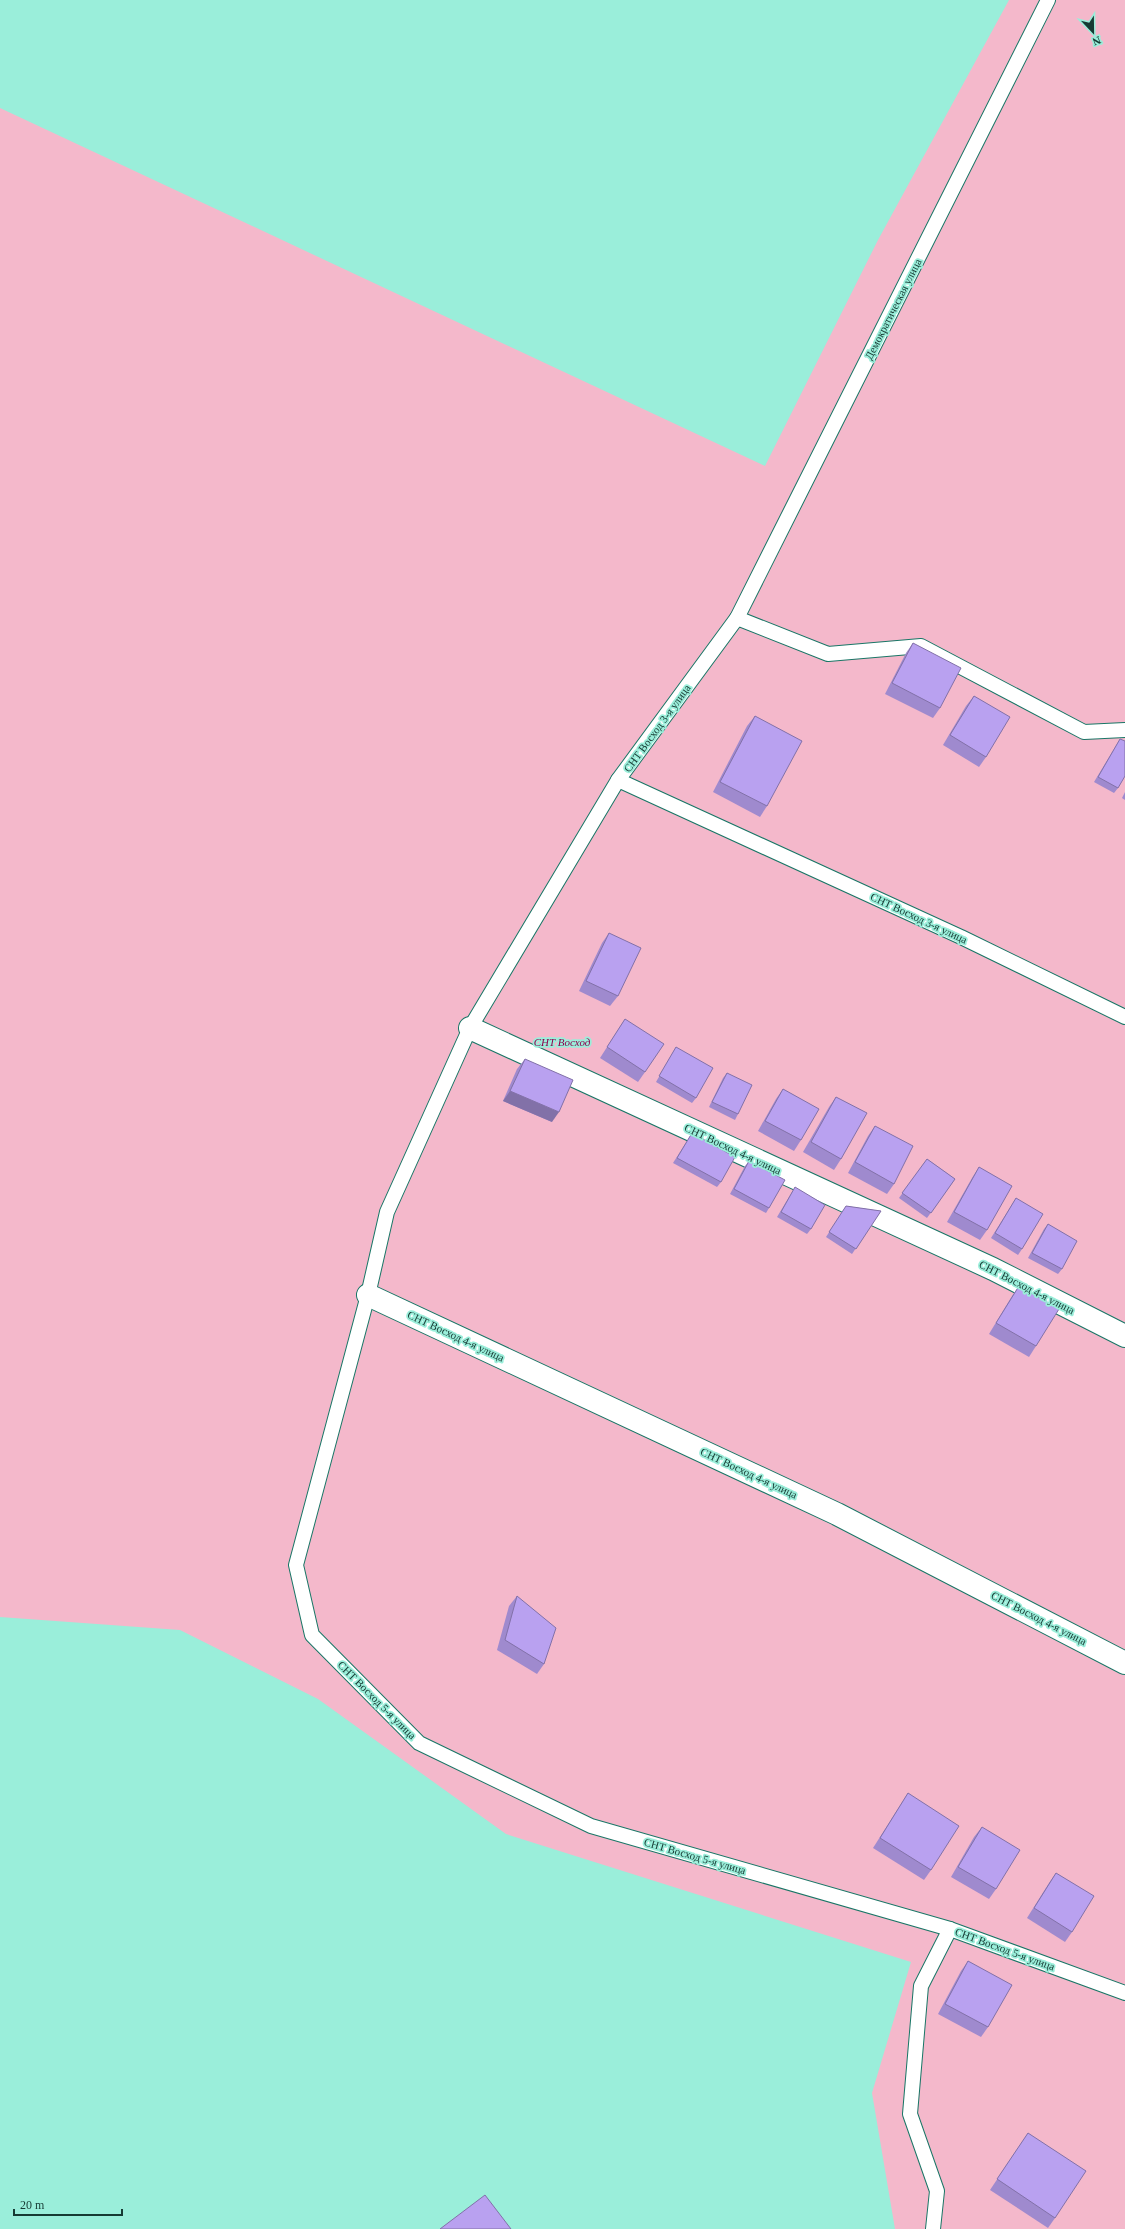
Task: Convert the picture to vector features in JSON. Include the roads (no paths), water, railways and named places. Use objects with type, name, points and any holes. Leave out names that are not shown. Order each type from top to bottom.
[{"type":"street","name":"СНТ Восход 4-я улица","points":[[470,1028],[993,1269],[1125,1336]]},
{"type":"street","name":"СНТ Восход 4-я улица","points":[[368,1295],[837,1514],[1125,1663]]},
{"type":"lane","name":"Демократическая улица","points":[[737,618],[1048,0]]},
{"type":"lane","points":[[737,618],[828,654],[922,646],[1084,732],[1125,730]]},
{"type":"lane","name":"СНТ Восход 3-я улица","points":[[737,618],[618,780],[960,937],[1125,1017]]},
{"type":"lane","points":[[368,1295],[387,1212],[470,1028],[618,780]]},
{"type":"lane","name":"СНТ Восход 5-я улица","points":[[368,1295],[296,1565],[312,1635],[420,1743],[591,1826],[950,1929],[1125,1993]]},
{"type":"lane","points":[[934,2229],[937,2191],[910,2114],[921,1986],[950,1929]]},
{"type":"park label","name":"СНТ Восход","points":[[562,1042]]}]
